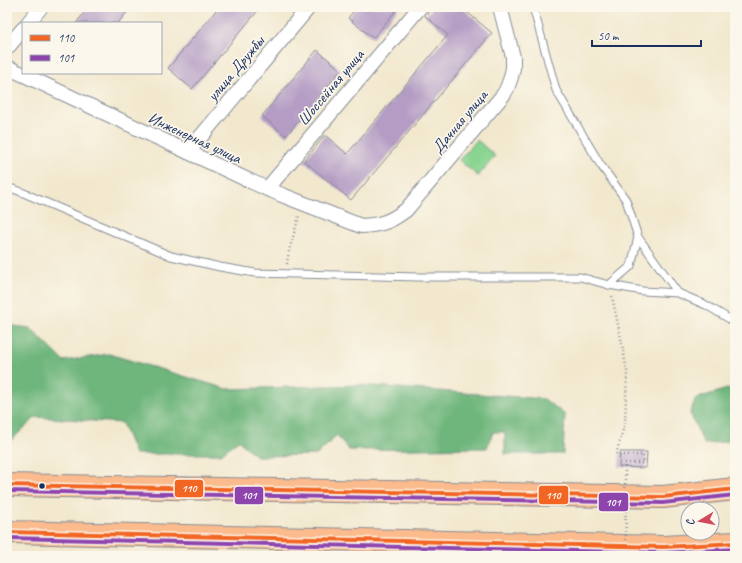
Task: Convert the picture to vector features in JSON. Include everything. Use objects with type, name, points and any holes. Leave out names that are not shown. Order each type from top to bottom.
[{"type":"highway","points":[[7,485],[663,497],[735,489]]},
{"type":"highway","points":[[7,532],[664,547],[735,543]]},
{"type":"street","points":[[29,22],[41,7]]},
{"type":"street","name":"улица Дружбы","points":[[188,152],[309,7]]},
{"type":"street","name":"Шоссейная улица","points":[[267,189],[420,7]]},
{"type":"street","name":"Дачная улица","points":[[372,226],[394,219],[406,210],[504,94],[511,77],[513,57],[500,7]]},
{"type":"street","points":[[7,48],[22,30]]},
{"type":"street","name":"Инженерная улица","points":[[7,67],[267,189],[361,226],[372,226]]},
{"type":"lane","points":[[534,7],[556,90],[600,164],[626,200],[638,237],[678,292]]},
{"type":"lane","points":[[7,187],[171,256],[220,267],[255,273],[285,274],[419,277],[580,277],[609,285],[643,291],[678,292],[706,305],[731,320],[735,320]]},
{"type":"lane","points":[[609,285],[631,266],[638,237]]},
{"type":"path","points":[[285,274],[289,252],[303,204]]},
{"type":"path","points":[[609,285],[627,371],[625,423],[618,455],[644,455],[643,463],[624,463],[626,556]]},
{"type":"green space","points":[[477,140],[495,156],[478,176],[459,160]]},
{"type":"green space","points":[[7,325],[30,328],[64,361],[109,354],[227,389],[360,385],[544,399],[565,415],[563,454],[505,454],[505,432],[493,432],[487,448],[349,450],[337,435],[317,455],[256,456],[238,440],[221,454],[135,454],[122,423],[36,417],[7,444]]},
{"type":"green space","points":[[727,389],[735,391],[735,438],[733,441],[704,444],[690,413],[695,400]]},
{"type":"building","points":[[89,7],[131,7],[119,22],[77,22]]},
{"type":"building","points":[[219,7],[261,7],[192,89],[168,68]]},
{"type":"building","points":[[357,7],[399,7],[373,38],[348,18]]},
{"type":"building","points":[[433,7],[461,7],[492,33],[351,200],[304,161],[325,135],[347,154],[448,35],[425,16]]},
{"type":"building","points":[[317,50],[341,70],[286,136],[262,116]]},
{"type":"building","points":[[620,452],[647,452],[646,468],[619,467]]},
{"type":"transit line","name":"110","points":[[7,485],[663,497],[735,489]]},
{"type":"transit line","name":"101","points":[[7,491],[663,503],[735,495]]},
{"type":"transit line","name":"110","points":[[7,532],[664,547],[735,543]]},
{"type":"transit line","name":"101","points":[[7,538],[664,553],[735,549]]}]
